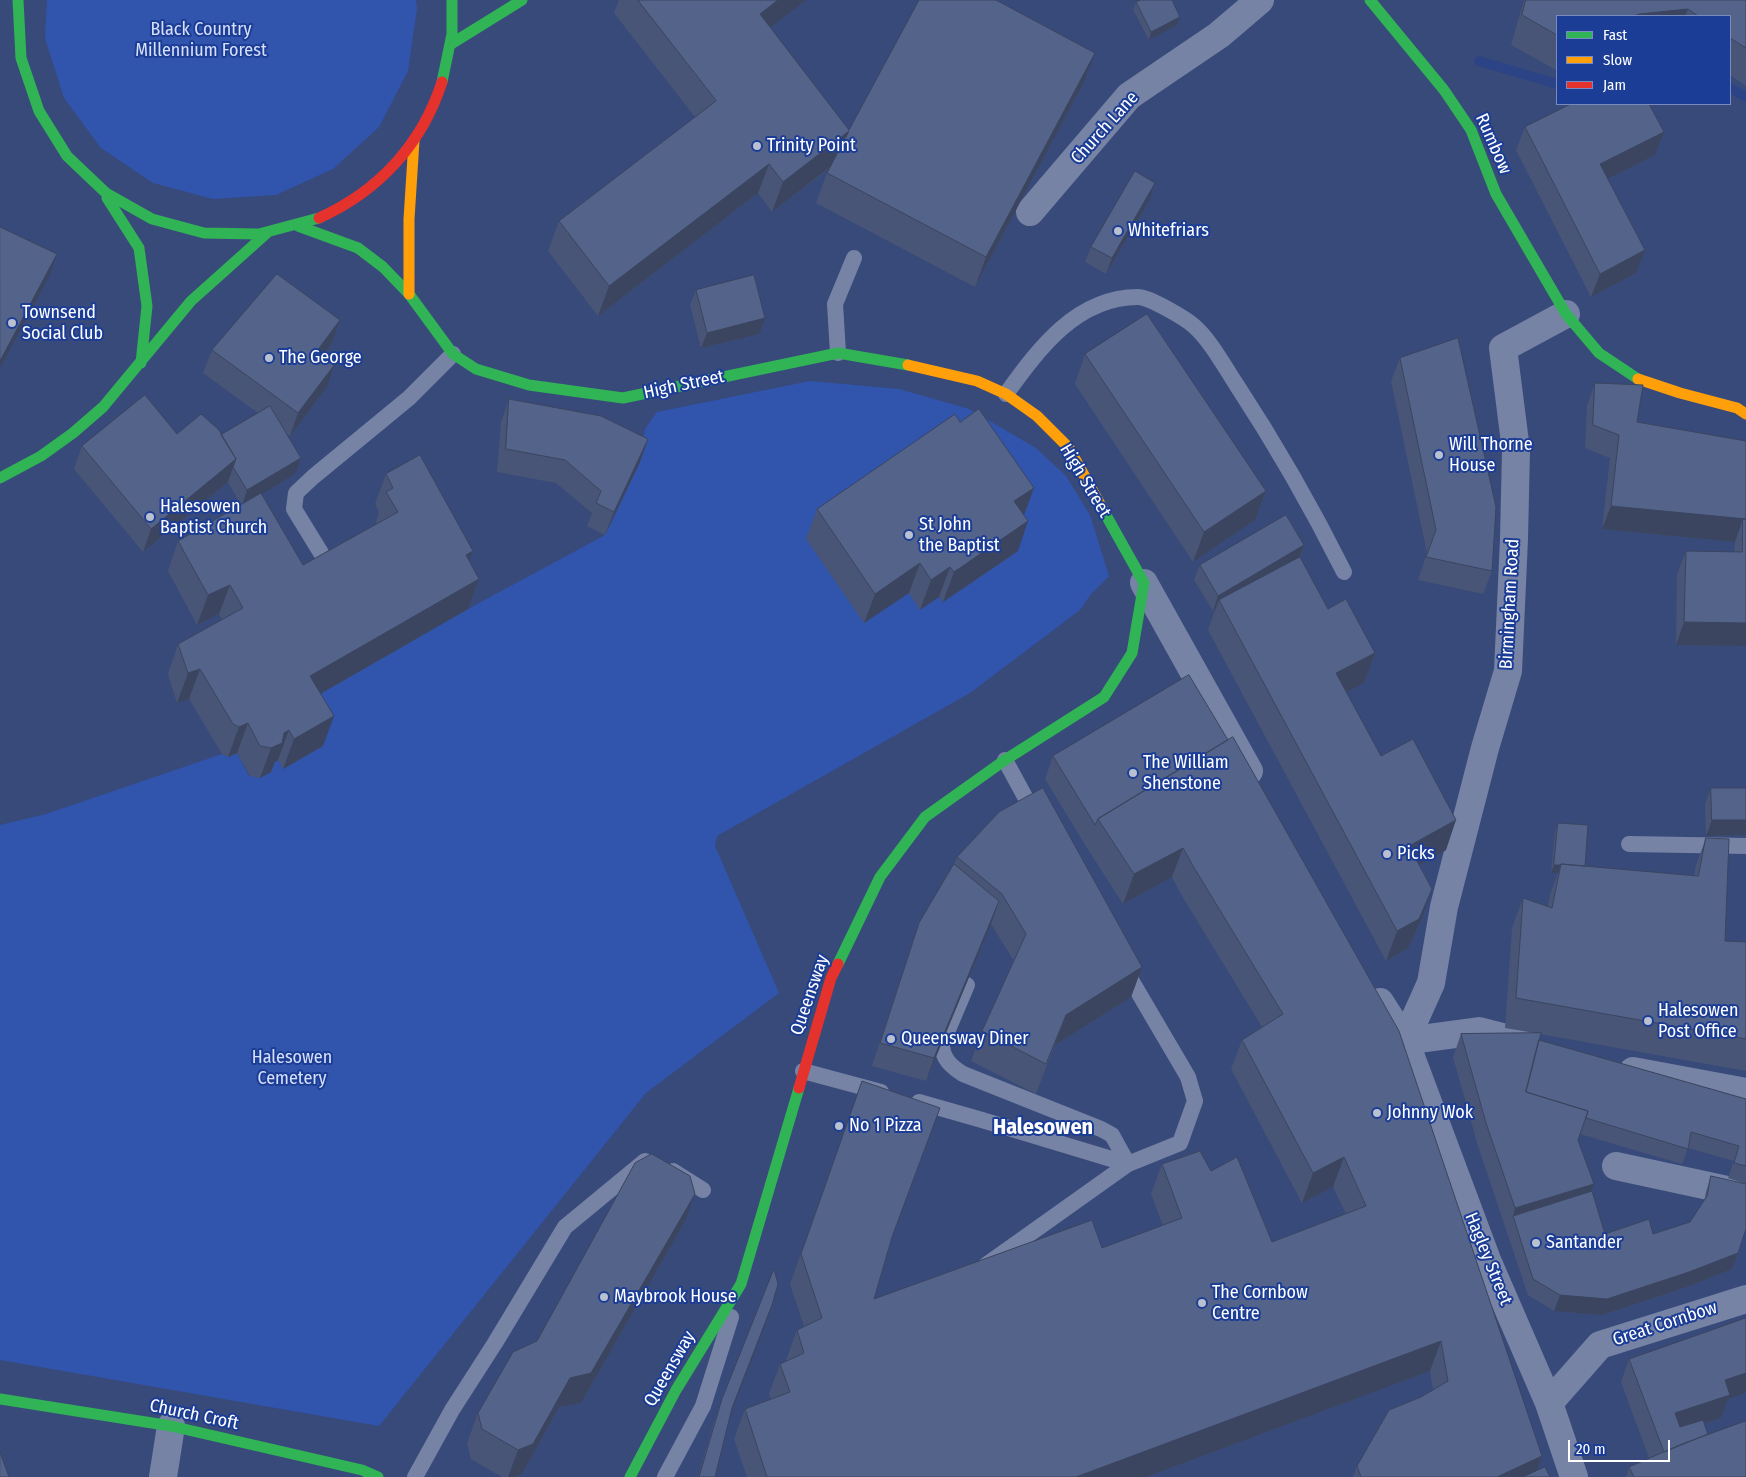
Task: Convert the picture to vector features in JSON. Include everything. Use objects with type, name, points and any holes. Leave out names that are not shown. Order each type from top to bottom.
[{"type":"main road","points":[[18,0],[17,27],[21,57],[28,85],[39,112],[62,150],[81,172],[103,191],[132,210],[164,224],[180,229],[232,236],[267,233],[298,226],[328,214],[357,198],[382,178],[414,141],[438,95],[448,62],[451,44],[452,0]]},
{"type":"main road","points":[[451,44],[522,0]]},
{"type":"main road","name":"Rumbow","points":[[1370,0],[1444,90],[1471,130],[1496,194],[1518,234],[1566,314],[1599,353],[1640,379],[1680,393],[1737,408],[1746,414]]},
{"type":"main road","points":[[409,294],[409,218],[414,141]]},
{"type":"main road","points":[[103,191],[139,248],[147,306],[141,363]]},
{"type":"main road","name":"High Street","points":[[298,226],[358,248],[383,267],[409,294],[453,354],[476,369],[529,385],[623,398],[838,353],[901,363],[978,381],[1006,394],[1037,416],[1069,448],[1144,583]]},
{"type":"main road","points":[[0,478],[41,456],[73,433],[103,407],[191,301],[267,233]]},
{"type":"main road","name":"Queensway","points":[[630,1477],[676,1390],[741,1284],[831,978],[880,877],[925,817],[1005,760],[1104,697],[1132,653],[1144,583]]},
{"type":"main road","name":"Church Croft","points":[[0,1399],[171,1426],[362,1470],[378,1477]]},
{"type":"street","name":"Church Lane","points":[[1030,212],[1129,96],[1218,35],[1260,0]]},
{"type":"street","name":"Birmingham Road","points":[[1405,1041],[1431,983],[1444,906],[1485,748],[1508,671],[1516,450],[1503,348],[1566,314]]},
{"type":"street","name":"High Street","points":[[1144,583],[1259,789]]},
{"type":"street","points":[[1366,978],[1405,1041],[1479,1031],[1553,1051]]},
{"type":"street","name":"Hagley Street","points":[[1405,1041],[1487,1260],[1549,1403],[1574,1477]]},
{"type":"street","points":[[1608,1065],[1746,1092]]},
{"type":"street","points":[[1616,1166],[1746,1194]]},
{"type":"street","name":"Great Cornbow","points":[[1549,1403],[1600,1345],[1746,1299]]},
{"type":"street","points":[[163,1477],[171,1426]]},
{"type":"lane","points":[[838,353],[835,304],[854,258]]},
{"type":"lane","points":[[1006,394],[1030,360],[1059,330],[1083,311],[1108,301],[1139,296],[1170,309],[1195,326],[1215,352],[1276,447],[1344,572]]},
{"type":"lane","points":[[321,553],[294,509],[296,493],[312,477],[409,398],[453,354]]},
{"type":"lane","points":[[1005,760],[1043,829]]},
{"type":"lane","points":[[1629,844],[1746,846]]},
{"type":"lane","points":[[974,1273],[1128,1164],[1180,1143],[1195,1101],[1188,1077],[1118,958]]},
{"type":"lane","points":[[967,985],[942,1044],[942,1050],[947,1061],[954,1069],[1101,1128],[1112,1135],[1128,1164]]},
{"type":"lane","points":[[803,1071],[982,1120],[1128,1164]]},
{"type":"lane","points":[[415,1477],[452,1410],[565,1227],[648,1158],[703,1190]]},
{"type":"lane","points":[[665,1477],[704,1406],[741,1284]]},
{"type":"green space","name":"Black Country Millennium Forest","points":[[47,0],[416,0],[417,9],[408,71],[379,127],[333,169],[276,195],[213,199],[153,183],[101,148],[64,98],[45,38]]},
{"type":"green space","name":"Halesowen Cemetery","points":[[810,381],[899,389],[969,409],[1036,448],[1066,476],[1090,515],[1109,576],[1091,594],[1080,610],[970,693],[717,836],[715,846],[779,993],[646,1093],[379,1426],[0,1360],[0,825],[46,814],[222,754],[228,757],[237,753],[249,776],[278,760],[283,769],[299,706],[468,609],[605,535],[640,462],[645,429],[657,412]]},
{"type":"building","points":[[638,0],[778,0],[760,14],[849,130],[919,0],[996,0],[1095,53],[986,257],[827,173],[849,131],[783,182],[769,164],[609,286],[559,221],[716,101]]},
{"type":"building","points":[[1141,0],[1172,0],[1180,17],[1151,32],[1136,2]]},
{"type":"building","points":[[1526,0],[1746,0],[1746,48],[1731,39],[1731,15],[1697,15],[1688,9],[1636,15],[1556,15],[1556,34],[1522,15]]},
{"type":"building","points":[[1569,105],[1650,105],[1664,132],[1600,164],[1645,250],[1600,274],[1525,127]]},
{"type":"building","name":"Whitefriars","points":[[1135,171],[1155,183],[1112,258],[1091,247]]},
{"type":"building","name":"Townsend Social Club","points":[[0,227],[57,254],[0,361]]},
{"type":"building","name":"The George","points":[[277,274],[340,320],[317,351],[335,364],[298,413],[212,350]]},
{"type":"building","points":[[754,275],[765,318],[707,333],[696,290]]},
{"type":"building","points":[[1147,314],[1266,491],[1204,532],[1085,354]]},
{"type":"building","name":"Will Thorne House","points":[[1458,338],[1496,507],[1492,571],[1426,557],[1436,530],[1400,358]]},
{"type":"building","points":[[1595,383],[1643,385],[1637,422],[1746,441],[1746,519],[1611,506],[1619,435],[1593,425]]},
{"type":"building","name":"Halesowen Baptist Church","points":[[145,395],[177,434],[201,414],[219,430],[236,459],[151,529],[82,446]]},
{"type":"building","points":[[509,399],[601,416],[648,439],[614,512],[596,503],[601,491],[565,460],[506,449]]},
{"type":"building","points":[[270,406],[301,458],[247,490],[233,467],[236,459],[221,435]]},
{"type":"building","name":"St John the Baptist","points":[[979,409],[1034,488],[1014,501],[1028,521],[954,572],[950,567],[931,580],[920,563],[875,594],[817,509],[955,414],[960,422]]},
{"type":"building","points":[[420,455],[473,551],[466,555],[479,579],[310,676],[334,716],[294,739],[289,730],[284,733],[282,743],[271,748],[260,746],[248,723],[239,727],[233,724],[200,669],[188,673],[178,644],[243,608],[230,585],[208,595],[178,541],[261,493],[303,565],[398,512],[386,492],[393,488],[386,474]]},
{"type":"building","points":[[1286,515],[1304,545],[1218,596],[1200,565]]},
{"type":"building","points":[[1743,519],[1746,519],[1746,623],[1684,622],[1686,551],[1742,552]]},
{"type":"building","points":[[1300,557],[1328,609],[1346,599],[1375,653],[1336,673],[1381,756],[1413,739],[1456,820],[1409,846],[1432,889],[1419,919],[1397,931],[1219,600]]},
{"type":"building","name":"The William Shenstone","points":[[1189,675],[1228,740],[1098,819],[1095,825],[1053,756]]},
{"type":"building","points":[[1233,737],[1399,1031],[1542,1456],[1497,1477],[1361,1477],[1357,1466],[1389,1410],[1421,1397],[1448,1381],[1441,1341],[1076,1477],[767,1477],[745,1409],[790,1392],[780,1364],[804,1353],[797,1330],[822,1318],[801,1254],[862,1081],[940,1108],[892,1237],[874,1299],[1092,1220],[1102,1248],[1182,1218],[1162,1164],[1200,1151],[1211,1171],[1237,1157],[1272,1242],[1366,1206],[1344,1157],[1313,1173],[1242,1040],[1283,1014],[1183,848],[1134,874],[1098,819]]},
{"type":"building","points":[[1043,788],[1142,967],[1066,1015],[1046,1064],[982,1031],[1026,934],[1002,894],[957,857],[999,812]]},
{"type":"building","points":[[1711,788],[1746,788],[1746,820],[1712,820]]},
{"type":"building","points":[[1558,823],[1588,825],[1585,866],[1554,865]]},
{"type":"building","points":[[1706,838],[1729,839],[1725,941],[1746,942],[1746,1039],[1516,998],[1523,898],[1552,908],[1561,864],[1698,876]]},
{"type":"building","points":[[954,864],[999,901],[934,1058],[880,1043],[919,923]]},
{"type":"building","points":[[1541,1033],[1526,1092],[1588,1111],[1578,1140],[1594,1184],[1515,1208],[1486,1123],[1461,1034]]},
{"type":"building","points":[[1539,1040],[1746,1099],[1746,1166],[1734,1163],[1739,1146],[1691,1132],[1688,1149],[1586,1118],[1588,1111],[1526,1092]]},
{"type":"building","name":"Maybrook House","points":[[652,1154],[690,1176],[695,1194],[591,1373],[570,1378],[533,1444],[518,1450],[482,1429],[478,1413],[513,1352],[537,1341],[635,1163]]},
{"type":"building","points":[[1711,1176],[1746,1184],[1746,1229],[1738,1253],[1689,1272],[1607,1299],[1560,1295],[1533,1279],[1513,1216],[1592,1191],[1605,1234],[1649,1219],[1653,1234],[1690,1222],[1707,1196]]},
{"type":"building","points":[[774,1269],[778,1284],[772,1305],[732,1408],[715,1477],[699,1477],[722,1399]]},
{"type":"building","points":[[1746,1318],[1746,1373],[1725,1380],[1730,1395],[1675,1413],[1680,1427],[1703,1420],[1708,1434],[1664,1452],[1629,1359]]},
{"type":"building","points":[[1746,1421],[1746,1477],[1634,1477],[1629,1467],[1682,1444]]},
{"type":"building","points":[[0,1452],[9,1477],[0,1477]]},
{"type":"building","points":[[1545,1467],[1550,1477],[1523,1477]]},
{"type":"waterway","points":[[1479,61],[1556,84]]},
{"type":"waterway","points":[[1731,89],[1746,97]]},
{"type":"traffic: fast","points":[[18,0],[21,58],[39,111],[67,156],[106,193],[152,219],[204,233],[259,234],[319,218]]},
{"type":"traffic: fast","points":[[442,82],[452,34],[452,0]]},
{"type":"traffic: fast","points":[[451,44],[522,0]]},
{"type":"traffic: fast","points":[[1370,0],[1444,90],[1471,130],[1496,194],[1566,314],[1599,353],[1638,379]]},
{"type":"traffic: fast","points":[[107,198],[139,248],[147,306],[141,363]]},
{"type":"traffic: fast","points":[[298,226],[358,248],[383,267],[409,294],[453,354],[476,369],[529,385],[623,398],[838,353],[908,365]]},
{"type":"traffic: fast","points":[[0,478],[41,456],[73,433],[103,407],[191,301],[267,233]]},
{"type":"traffic: fast","points":[[838,964],[880,877],[925,817],[1005,760],[1104,697],[1132,653],[1144,583],[1102,508]]},
{"type":"traffic: fast","points":[[630,1477],[676,1390],[741,1284],[799,1088]]},
{"type":"traffic: fast","points":[[0,1399],[171,1426],[362,1470],[378,1477]]},
{"type":"traffic: slow","points":[[409,294],[409,219],[414,141]]},
{"type":"traffic: slow","points":[[908,365],[977,381],[1006,394],[1037,416],[1069,448],[1102,508]]},
{"type":"traffic: slow","points":[[1638,379],[1680,393],[1737,408],[1746,414]]},
{"type":"traffic: jam","points":[[319,218],[361,194],[396,163],[423,126],[442,82]]},
{"type":"traffic: jam","points":[[799,1088],[831,978],[838,964]]},
{"type":"place","name":"Trinity Point","points":[[757,146]]},
{"type":"place","name":"Whitefriars","points":[[1118,231]]},
{"type":"place","name":"Townsend Social Club","points":[[12,323]]},
{"type":"place","name":"The George","points":[[269,358]]},
{"type":"place","name":"Will Thorne House","points":[[1439,455]]},
{"type":"place","name":"Halesowen Baptist Church","points":[[150,517]]},
{"type":"place","name":"St John the Baptist","points":[[909,535]]},
{"type":"place","name":"The William Shenstone","points":[[1133,773]]},
{"type":"place","name":"Picks","points":[[1387,854]]},
{"type":"place","name":"Halesowen Post Office","points":[[1648,1021]]},
{"type":"place","name":"Queensway Diner","points":[[891,1039]]},
{"type":"place","name":"Johnny Wok","points":[[1377,1113]]},
{"type":"place","name":"No 1 Pizza","points":[[839,1126]]},
{"type":"place","name":"Santander","points":[[1536,1243]]},
{"type":"place","name":"Maybrook House","points":[[604,1297]]},
{"type":"place","name":"The Cornbow Centre","points":[[1202,1303]]},
{"type":"district","name":"Halesowen","points":[[1043,1128]]}]
